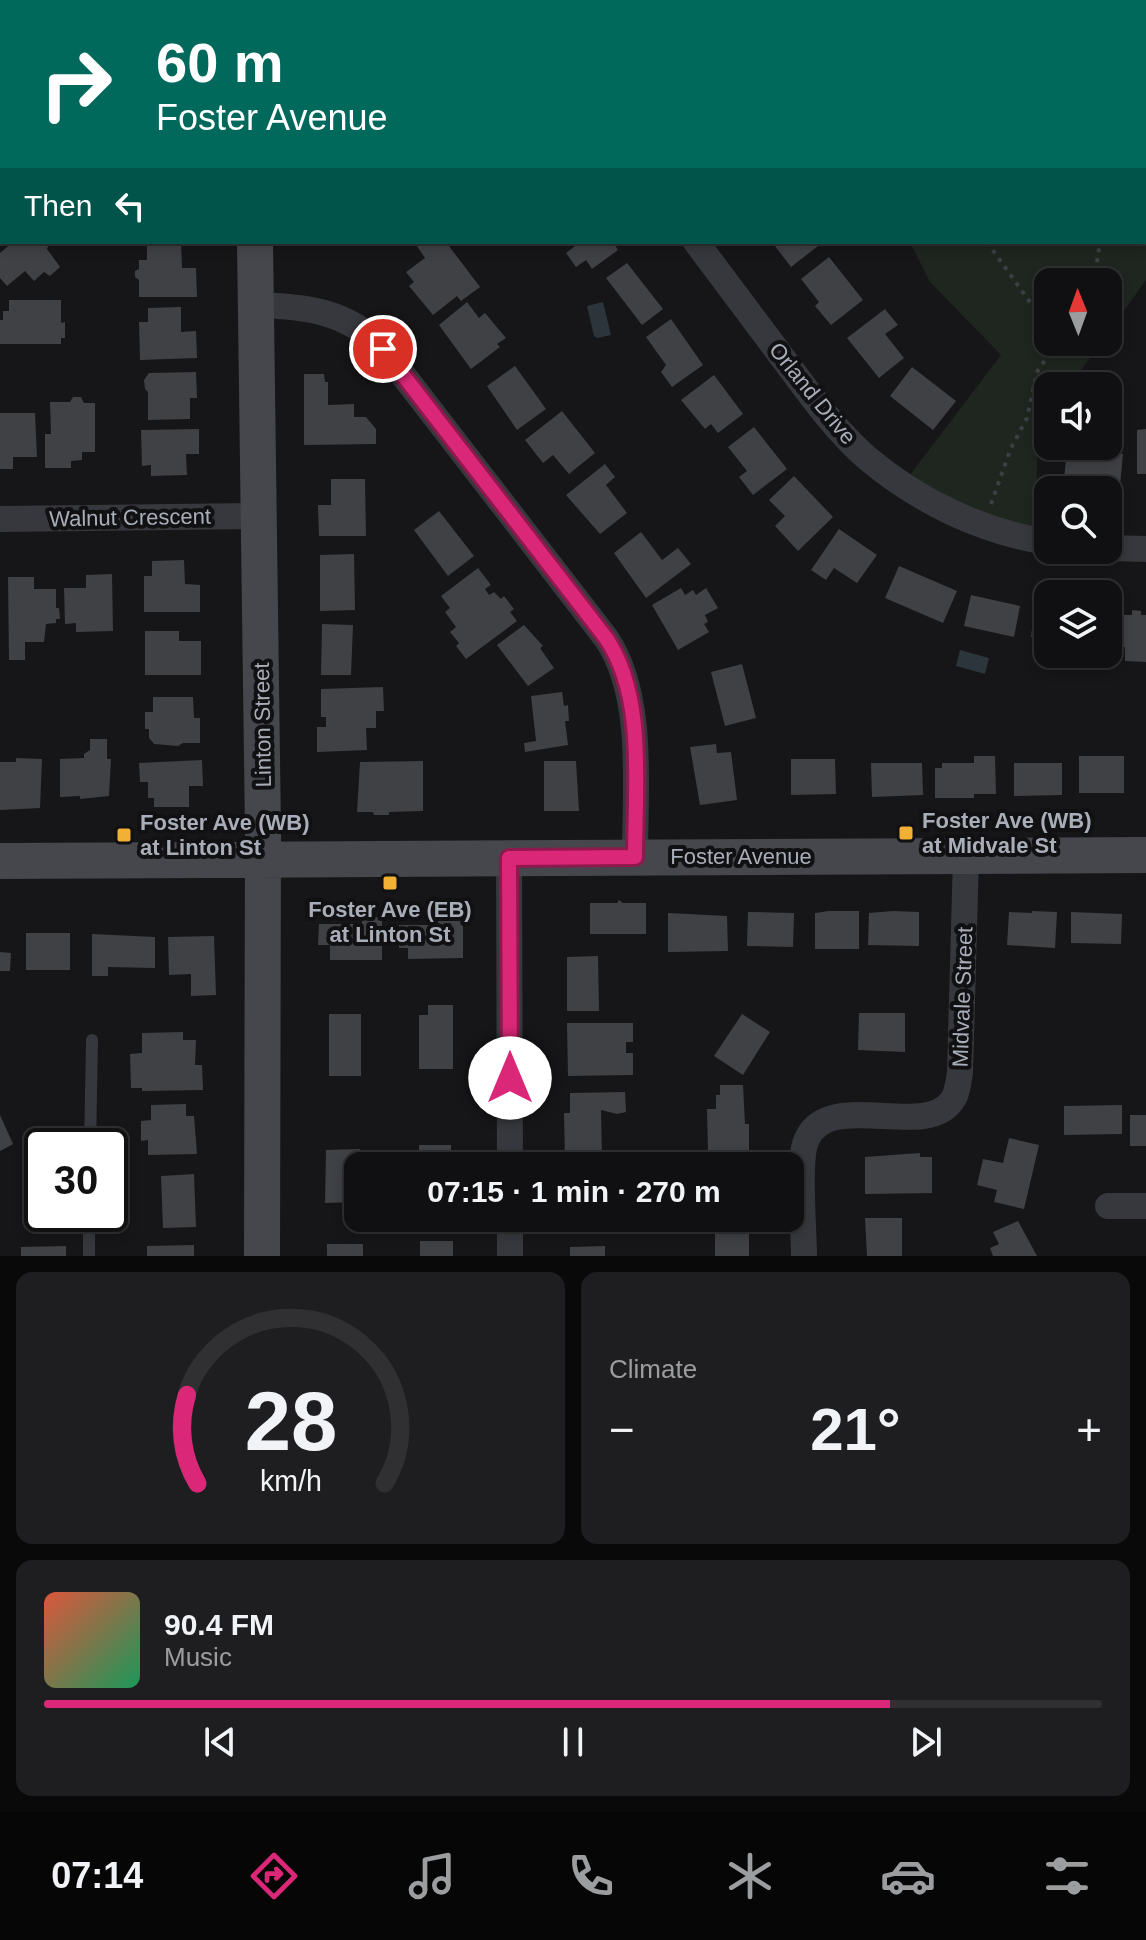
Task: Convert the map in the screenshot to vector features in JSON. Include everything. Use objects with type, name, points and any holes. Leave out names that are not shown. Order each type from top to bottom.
[{"type":"street","name":"Linton Street","points":[[255,244],[263,859],[262,1256]]},
{"type":"street","name":"Orland Drive","points":[[698,244],[825,414],[868,458],[915,492],[952,513],[1004,533],[1034,539]]},
{"type":"street","points":[[256,305],[323,311],[367,332],[606,638],[621,662],[631,698],[635,857]]},
{"type":"street","name":"Walnut Crescent","points":[[0,519],[260,516]]},
{"type":"street","points":[[1122,548],[1146,549]]},
{"type":"street","name":"Foster Avenue","points":[[0,861],[1146,855]]},
{"type":"street","name":"Midvale Street","points":[[804,1256],[803,1164],[805,1144],[814,1128],[824,1120],[844,1116],[930,1113],[945,1108],[956,1092],[960,1073],[966,856]]},
{"type":"street","points":[[509,858],[510,1152]]},
{"type":"street","points":[[1108,1206],[1146,1206]]},
{"type":"street","points":[[510,1232],[510,1256]]},
{"type":"lane","points":[[90,1128],[92,1040]]},
{"type":"lane","points":[[89,1232],[89,1256]]},
{"type":"path","points":[[988,244],[1034,308]]},
{"type":"path","points":[[1096,268],[1100,244]]},
{"type":"path","points":[[984,525],[1011,448],[1027,418],[1037,372],[1048,356]]},
{"type":"shaded area","points":[[911,244],[1146,244],[1146,280],[1122,313],[1122,268],[1034,268],[1034,356],[1092,356],[1080,372],[1034,372],[1034,460],[1037,460],[1037,476],[1034,476],[1034,540],[903,484],[1001,355],[930,282]]},
{"type":"shaded area","points":[[603,302],[611,335],[597,338],[587,306]]},
{"type":"shaded area","points":[[960,650],[989,658],[985,674],[956,666]]},
{"type":"building","points":[[11,244],[49,244],[47,249],[60,267],[50,276],[44,272],[34,281],[25,271],[7,286],[0,278],[0,253]]},
{"type":"building","points":[[415,244],[451,244],[449,246],[480,287],[461,301],[457,296],[433,315],[409,286],[414,282],[406,272],[425,258]]},
{"type":"building","points":[[573,244],[614,244],[618,250],[592,269],[586,260],[576,267],[566,253],[575,246]]},
{"type":"building","points":[[774,244],[816,244],[818,246],[791,267]]},
{"type":"building","points":[[147,245],[181,245],[182,268],[196,268],[197,297],[139,297],[139,280],[135,277],[135,271],[139,269],[139,260],[147,260]]},
{"type":"building","points":[[829,257],[863,300],[831,325],[815,306],[819,302],[801,279]]},
{"type":"building","points":[[627,263],[663,309],[642,325],[606,278]]},
{"type":"building","points":[[9,300],[61,300],[61,323],[65,322],[65,338],[61,338],[61,344],[0,344],[0,320],[3,320],[3,311],[9,311]]},
{"type":"building","points":[[467,302],[479,318],[485,313],[506,338],[497,344],[500,347],[471,369],[439,325]]},
{"type":"building","points":[[181,307],[181,332],[196,331],[197,358],[140,360],[139,322],[148,322],[148,308]]},
{"type":"building","points":[[885,309],[898,325],[885,334],[904,358],[879,378],[847,338]]},
{"type":"building","points":[[671,319],[703,365],[672,387],[661,372],[666,365],[646,337]]},
{"type":"building","points":[[515,366],[546,409],[517,430],[487,386]]},
{"type":"building","points":[[912,367],[956,401],[933,430],[890,396]]},
{"type":"building","points":[[196,372],[197,398],[190,398],[190,419],[148,420],[148,392],[144,380],[149,373]]},
{"type":"building","points":[[304,374],[324,374],[325,382],[328,382],[328,405],[354,404],[354,417],[366,417],[376,429],[376,444],[304,445]]},
{"type":"building","points":[[714,375],[743,414],[718,433],[711,424],[705,429],[681,400]]},
{"type":"building","points":[[73,397],[81,397],[84,403],[95,403],[95,452],[82,452],[82,460],[71,461],[71,468],[45,468],[45,434],[51,434],[50,402],[70,402]]},
{"type":"building","points":[[562,411],[595,453],[569,474],[553,455],[543,463],[525,440]]},
{"type":"building","points":[[0,413],[35,413],[37,457],[13,457],[13,469],[0,469]]},
{"type":"building","points":[[754,427],[787,469],[753,495],[739,477],[747,471],[728,447]]},
{"type":"building","points":[[199,429],[199,454],[186,454],[187,475],[151,476],[151,465],[142,466],[141,430]]},
{"type":"building","points":[[1146,429],[1146,474],[1137,474],[1137,430]]},
{"type":"building","points":[[1123,454],[1121,476],[1064,476],[1066,460],[1122,460]]},
{"type":"building","points":[[605,464],[615,477],[606,485],[627,513],[600,534],[566,495]]},
{"type":"building","points":[[794,476],[833,517],[798,551],[775,526],[785,516],[769,500]]},
{"type":"building","points":[[331,479],[365,479],[366,536],[319,536],[318,505],[331,505]]},
{"type":"building","points":[[439,511],[474,556],[448,576],[414,530]]},
{"type":"building","points":[[839,529],[877,555],[857,583],[834,568],[826,580],[811,570]]},
{"type":"building","points":[[641,532],[662,560],[678,548],[691,564],[646,598],[614,553]]},
{"type":"building","points":[[354,554],[355,610],[320,611],[320,555]]},
{"type":"building","points":[[184,560],[185,584],[200,585],[200,612],[144,612],[144,576],[152,576],[152,561]]},
{"type":"building","points":[[899,566],[957,591],[943,623],[885,598]]},
{"type":"building","points":[[478,568],[491,585],[485,589],[489,595],[494,592],[501,599],[504,596],[514,609],[510,612],[517,621],[466,659],[450,632],[456,627],[445,612],[450,608],[441,596]]},
{"type":"building","points":[[112,574],[113,631],[76,632],[76,623],[65,624],[64,588],[86,588],[86,575]]},
{"type":"building","points":[[8,577],[34,577],[34,589],[56,589],[56,608],[59,608],[60,619],[56,619],[56,623],[46,624],[44,642],[25,642],[25,660],[9,660]]},
{"type":"building","points":[[681,588],[685,595],[693,590],[696,595],[706,588],[718,608],[705,615],[708,622],[704,624],[709,632],[678,650],[652,605]]},
{"type":"building","points":[[971,595],[1020,606],[1014,637],[964,626]]},
{"type":"building","points":[[1132,610],[1146,615],[1146,662],[1125,661],[1122,615],[1132,615]]},
{"type":"building","points":[[322,624],[353,625],[351,675],[321,675]]},
{"type":"building","points":[[524,625],[543,646],[540,648],[554,668],[528,686],[497,645]]},
{"type":"building","points":[[145,631],[179,631],[179,641],[201,641],[201,675],[145,675]]},
{"type":"building","points":[[742,664],[756,718],[725,726],[711,672]]},
{"type":"building","points":[[383,687],[384,711],[376,711],[376,728],[366,728],[367,750],[317,752],[317,727],[326,727],[326,717],[321,717],[321,689]]},
{"type":"building","points":[[562,692],[564,706],[568,705],[569,721],[565,721],[568,745],[525,752],[524,743],[536,741],[531,696]]},
{"type":"building","points":[[153,697],[193,697],[194,718],[200,718],[200,743],[178,746],[154,744],[149,738],[149,729],[145,729],[145,712],[153,712]]},
{"type":"building","points":[[90,739],[107,739],[107,759],[111,759],[109,796],[80,799],[80,796],[60,797],[60,759],[84,758],[90,750]]},
{"type":"building","points":[[716,744],[717,753],[731,752],[737,800],[700,805],[690,747]]},
{"type":"building","points":[[974,756],[995,756],[996,794],[974,794],[974,798],[935,798],[935,768],[942,768],[942,763],[974,763]]},
{"type":"building","points":[[1079,756],[1124,756],[1124,793],[1079,793]]},
{"type":"building","points":[[16,758],[42,759],[40,808],[0,810],[0,762],[16,762]]},
{"type":"building","points":[[791,759],[835,759],[836,794],[791,795]]},
{"type":"building","points":[[202,760],[203,786],[189,786],[189,807],[154,807],[154,798],[148,798],[148,782],[140,782],[139,763]]},
{"type":"building","points":[[423,761],[423,811],[389,812],[389,815],[357,812],[360,762]]},
{"type":"building","points":[[544,761],[576,761],[579,811],[544,811]]},
{"type":"building","points":[[871,763],[922,763],[923,795],[872,797]]},
{"type":"building","points":[[1014,763],[1062,763],[1062,795],[1014,796]]},
{"type":"building","points":[[619,900],[623,903],[646,903],[646,934],[590,934],[590,903],[617,903]]},
{"type":"building","points":[[859,911],[859,949],[815,949],[815,913]]},
{"type":"building","points":[[748,912],[794,913],[793,947],[747,946]]},
{"type":"building","points":[[919,912],[919,946],[868,945],[869,913]]},
{"type":"building","points":[[1009,912],[1057,912],[1055,948],[1007,945]]},
{"type":"building","points":[[1071,912],[1122,914],[1121,944],[1071,943]]},
{"type":"building","points":[[668,913],[727,916],[728,951],[668,952]]},
{"type":"building","points":[[362,917],[382,917],[382,960],[330,960],[330,945],[318,945],[319,924],[362,924]]},
{"type":"building","points":[[463,918],[463,958],[408,959],[408,948],[399,948],[399,925],[436,925],[436,919]]},
{"type":"building","points":[[26,933],[70,933],[70,970],[26,970]]},
{"type":"building","points":[[92,934],[155,937],[155,968],[108,967],[108,976],[92,976]]},
{"type":"building","points":[[214,936],[216,995],[191,996],[191,974],[169,975],[168,937]]},
{"type":"building","points":[[0,952],[11,953],[10,971],[0,971]]},
{"type":"building","points":[[598,956],[599,1011],[567,1011],[567,957]]},
{"type":"building","points":[[428,1005],[453,1005],[453,1069],[419,1069],[419,1015],[428,1015]]},
{"type":"building","points":[[859,1013],[905,1013],[905,1052],[858,1050]]},
{"type":"building","points":[[329,1014],[361,1014],[361,1076],[329,1076]]},
{"type":"building","points":[[742,1014],[770,1032],[743,1075],[714,1056]]},
{"type":"building","points":[[567,1023],[633,1023],[633,1042],[626,1042],[626,1053],[633,1053],[633,1075],[568,1076]]},
{"type":"building","points":[[183,1032],[183,1040],[196,1040],[195,1065],[202,1065],[203,1090],[142,1091],[142,1088],[131,1088],[130,1054],[142,1053],[142,1033]]},
{"type":"building","points":[[720,1085],[743,1085],[745,1124],[749,1124],[749,1151],[708,1151],[707,1109],[716,1109]]},
{"type":"building","points":[[625,1092],[626,1112],[617,1114],[601,1110],[602,1152],[565,1152],[564,1113],[570,1113],[570,1093]]},
{"type":"building","points":[[186,1104],[186,1116],[194,1116],[197,1154],[148,1155],[148,1140],[141,1141],[141,1121],[151,1120],[151,1105]]},
{"type":"building","points":[[1122,1105],[1122,1134],[1064,1135],[1064,1106]]},
{"type":"building","points":[[0,1115],[13,1144],[0,1151]]},
{"type":"building","points":[[1130,1115],[1146,1115],[1146,1146],[1130,1146]]},
{"type":"building","points":[[1009,1138],[1039,1145],[1024,1209],[994,1202],[997,1190],[977,1185],[983,1159],[1003,1163]]},
{"type":"building","points":[[419,1145],[451,1145],[451,1152],[419,1152]]},
{"type":"building","points":[[360,1149],[360,1152],[344,1152],[344,1202],[325,1203],[326,1150]]},
{"type":"building","points":[[920,1153],[920,1157],[932,1157],[932,1193],[865,1194],[865,1157]]},
{"type":"building","points":[[194,1174],[196,1227],[163,1228],[161,1176]]},
{"type":"building","points":[[865,1218],[902,1218],[902,1256],[867,1256]]},
{"type":"building","points":[[1018,1221],[1037,1256],[993,1256],[990,1248],[999,1244],[993,1232]]},
{"type":"building","points":[[749,1232],[749,1256],[715,1256],[715,1233]]},
{"type":"building","points":[[420,1241],[453,1241],[453,1256],[420,1256]]},
{"type":"building","points":[[327,1244],[363,1244],[363,1256],[327,1256]]},
{"type":"building","points":[[194,1245],[194,1256],[147,1256],[147,1246]]},
{"type":"building","points":[[66,1246],[66,1256],[21,1256],[21,1247]]},
{"type":"building","points":[[605,1246],[605,1256],[570,1256],[570,1247]]},
{"type":"place","name":"Foster Ave (WB) at Midvale St","points":[[906,833]]},
{"type":"place","name":"Foster Ave (WB) at Linton St","points":[[124,835]]},
{"type":"place","name":"Foster Ave (EB) at Linton St","points":[[390,883]]},
{"type":"route","points":[[383,349],[606,638],[621,662],[631,698],[634,717],[635,857],[509,858],[510,1078]]}]
